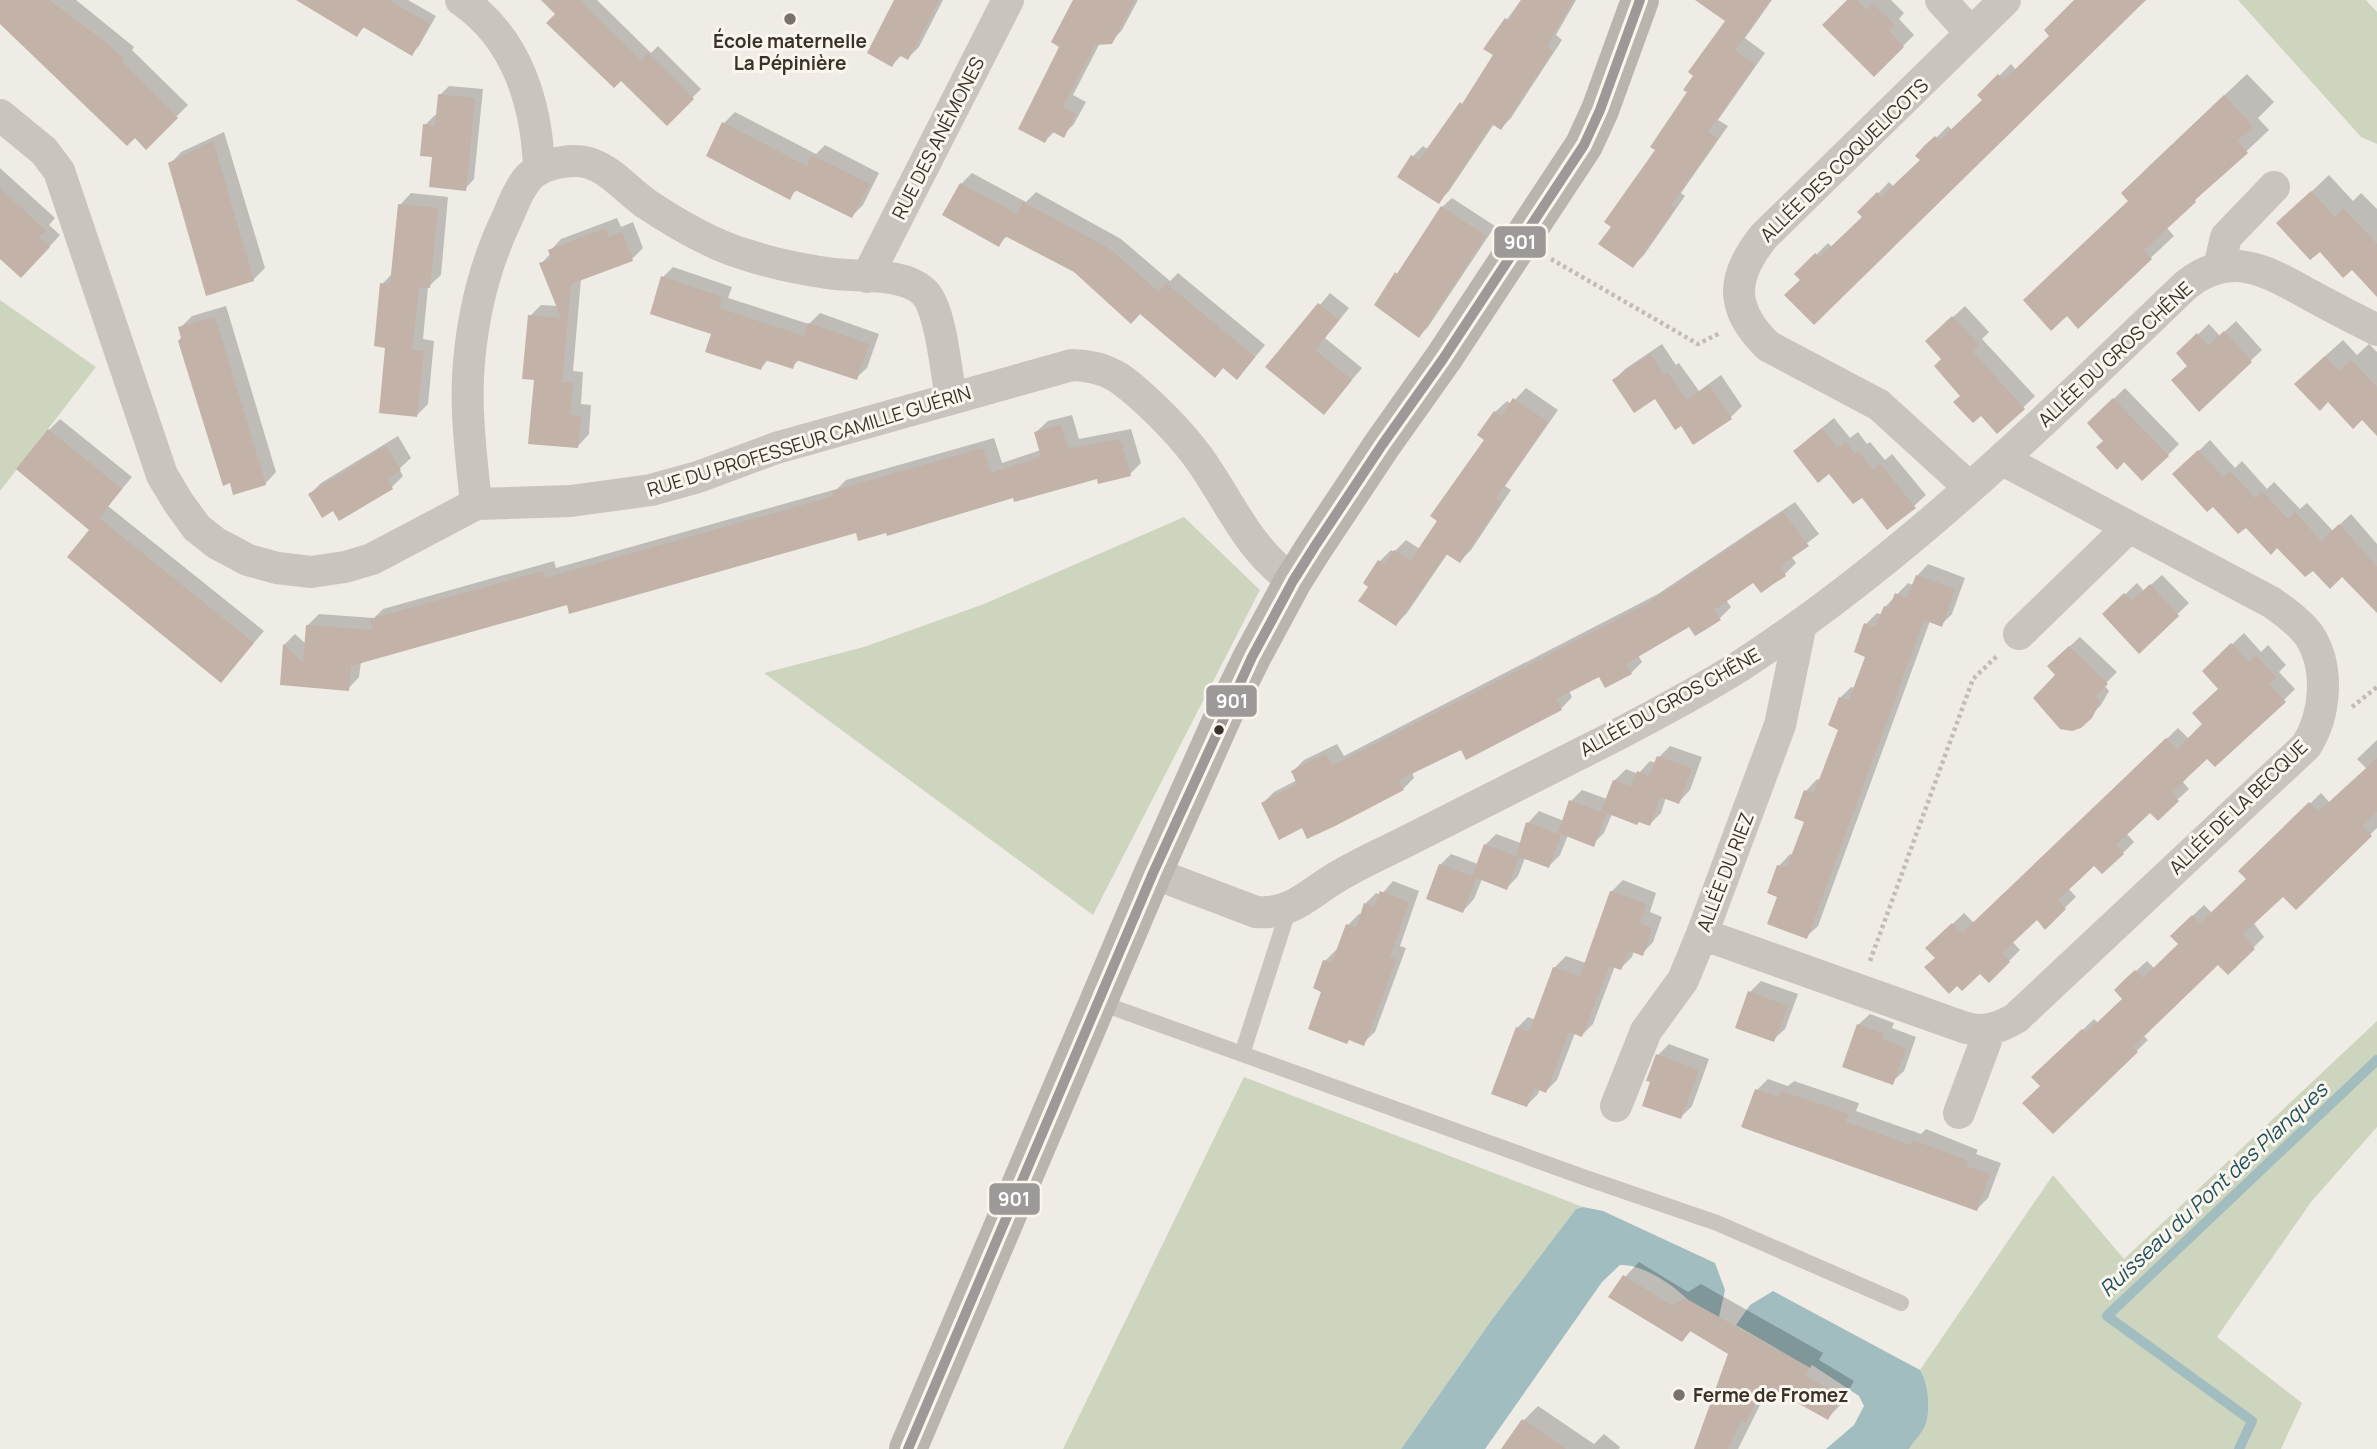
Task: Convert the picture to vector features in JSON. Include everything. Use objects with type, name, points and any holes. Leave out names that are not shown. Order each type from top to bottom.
[{"type":"street","points":[[461,0],[495,31],[516,64],[530,100],[538,144],[539,169]]},
{"type":"street","name":"RUE DES ANÉMONES","points":[[867,277],[1008,0]]},
{"type":"street","points":[[908,1449],[1153,873],[1230,701],[1293,582],[1592,131],[1640,0]]},
{"type":"street","points":[[1941,0],[1971,33]]},
{"type":"street","name":"ALLÉE DES COQUELICOTS","points":[[1970,488],[1880,405],[1768,346],[1754,333],[1745,319],[1739,302],[1738,285],[1742,268],[1764,236],[2005,0]]},
{"type":"street","name":"RUE DU PROFESSEUR CAMILLE GUÉRIN","points":[[0,115],[44,151],[59,171],[162,475],[197,528],[216,543],[248,560],[277,568],[312,572],[345,567],[372,559],[476,504],[571,500],[651,490],[698,477],[776,448],[1072,365],[1107,370],[1124,380],[1156,411],[1201,461],[1228,509],[1260,551],[1293,582]]},
{"type":"street","points":[[476,504],[468,381],[475,312],[499,234],[522,187],[539,169],[558,163],[590,163],[668,217],[741,254],[829,274],[895,278],[911,283],[926,293],[938,318],[951,398]]},
{"type":"street","points":[[2218,268],[2226,237],[2274,187]]},
{"type":"street","name":"ALLÉE DU GROS CHÊNE","points":[[1153,873],[1256,912],[1266,913],[1289,908],[1353,868],[1645,720],[1740,666],[1801,624],[1970,488],[2003,460],[2186,285],[2206,272],[2218,268],[2249,267],[2263,270],[2377,330]]},
{"type":"street","name":"ALLÉE DE LA BECQUE","points":[[1990,1030],[2016,1018],[2306,746],[2319,717],[2323,684],[2320,666],[2309,636],[2297,622],[2271,603],[2003,460]]},
{"type":"street","points":[[2020,634],[2128,528]]},
{"type":"street","name":"ALLÉE DU RIEZ","points":[[1616,1106],[1646,1031],[1683,980],[1702,933],[1780,726],[1801,624]]},
{"type":"street","points":[[1702,933],[1966,1028],[1976,1031],[1990,1030],[1959,1113]]},
{"type":"lane","points":[[1242,1054],[1289,908]]},
{"type":"lane","points":[[1098,1002],[1717,1223],[1901,1303]]},
{"type":"path","points":[[1520,241],[1698,344],[1745,319]]},
{"type":"path","points":[[1859,991],[1973,679],[2020,634]]},
{"type":"green space","points":[[2238,0],[2366,0],[2377,12],[2377,144],[2361,137]]},
{"type":"green space","points":[[0,300],[96,367],[0,491]]},
{"type":"green space","points":[[1184,517],[1260,590],[1093,915],[764,673],[864,647],[984,604]]},
{"type":"green space","points":[[2377,1021],[2377,1127],[2311,1202],[2217,1337],[2302,1403],[2281,1449],[1909,1449],[1924,1427],[1928,1414],[1927,1387],[1920,1370],[2053,1175],[2124,1259]]},
{"type":"green space","points":[[1244,1077],[1583,1207],[1576,1209],[1493,1318],[1401,1449],[1063,1449]]},
{"type":"water","points":[[1583,1207],[1603,1211],[1715,1263],[1725,1290],[1719,1317],[1692,1303],[1655,1275],[1620,1265],[1602,1282],[1485,1449],[1401,1449],[1493,1318],[1576,1209]]},
{"type":"water","points":[[1773,1291],[1920,1370],[1927,1387],[1928,1414],[1924,1428],[1909,1449],[1826,1449],[1854,1425],[1864,1406],[1859,1396],[1812,1365],[1810,1368],[1736,1325],[1750,1305]]},
{"type":"building","points":[[0,0],[49,0],[124,59],[122,62],[178,118],[146,150],[135,138],[127,146],[0,24]]},
{"type":"building","points":[[296,0],[389,0],[430,24],[412,56],[363,27],[357,37]]},
{"type":"building","points":[[541,0],[579,0],[641,61],[648,53],[694,99],[667,126],[621,81],[614,88],[546,23],[555,14]]},
{"type":"building","points":[[894,0],[939,0],[908,60],[899,55],[892,67],[867,53]]},
{"type":"building","points":[[1073,0],[1135,0],[1112,44],[1095,45],[1081,71],[1063,107],[1076,114],[1064,138],[1051,131],[1045,143],[1018,129],[1059,47],[1051,42]]},
{"type":"building","points":[[1521,0],[1573,0],[1547,46],[1553,51],[1501,130],[1492,124],[1439,204],[1397,177],[1411,155],[1419,160],[1460,102],[1462,104],[1493,55],[1483,49],[1505,18],[1509,21]]},
{"type":"building","points":[[1695,0],[1770,0],[1735,50],[1755,65],[1708,132],[1718,138],[1671,205],[1675,208],[1633,268],[1598,244],[1611,227],[1604,222],[1655,150],[1650,147],[1687,92],[1683,90],[1693,76],[1688,72],[1725,21]]},
{"type":"building","points":[[1847,0],[1857,0],[1867,10],[1873,4],[1895,25],[1889,31],[1904,47],[1874,77],[1822,25]]},
{"type":"building","points":[[2074,0],[2146,0],[1814,325],[1784,295],[1800,280],[1794,274],[1815,253],[1820,257],[1862,217],[1857,212],[1877,192],[1881,197],[1920,160],[1915,156],[1925,145],[1935,136],[1940,140],[1982,100],[1977,95],[1998,74],[2004,80],[2049,36],[2044,30]]},
{"type":"building","points":[[438,94],[475,98],[466,191],[429,187],[432,157],[420,156],[423,124],[435,126]]},
{"type":"building","points":[[2224,95],[2253,126],[2237,141],[2248,153],[2144,250],[2152,259],[2078,329],[2067,316],[2051,331],[2023,300],[2128,201],[2121,193]]},
{"type":"building","points":[[722,122],[807,166],[812,155],[870,184],[852,218],[795,190],[790,200],[706,156]]},
{"type":"building","points":[[213,141],[254,281],[206,296],[168,163]]},
{"type":"building","points":[[960,183],[1017,214],[1023,202],[1110,249],[1159,292],[1166,283],[1255,357],[1237,380],[1223,368],[1215,378],[1140,314],[1131,324],[1074,272],[1005,236],[999,247],[942,215]]},
{"type":"building","points":[[0,188],[46,231],[39,237],[50,247],[21,278],[0,259]]},
{"type":"building","points":[[2311,191],[2335,217],[2343,208],[2377,244],[2377,297],[2352,270],[2343,278],[2320,252],[2310,260],[2276,223]]},
{"type":"building","points":[[398,204],[438,208],[430,288],[419,287],[412,350],[424,351],[417,417],[379,413],[385,348],[374,346],[380,283],[390,284]]},
{"type":"building","points":[[1441,206],[1486,236],[1419,338],[1374,305]]},
{"type":"building","points":[[606,228],[609,237],[622,232],[633,261],[571,284],[562,382],[573,383],[570,415],[581,416],[578,448],[528,444],[534,380],[522,379],[528,315],[561,318],[539,263],[551,259],[548,250]]},
{"type":"building","points":[[661,276],[722,297],[719,308],[770,325],[804,336],[808,323],[869,344],[857,380],[796,360],[793,369],[765,360],[761,370],[705,352],[711,334],[650,314]]},
{"type":"building","points":[[1318,303],[1339,320],[1315,350],[1352,380],[1324,415],[1265,367]]},
{"type":"building","points":[[1952,316],[1979,345],[1972,351],[2025,409],[1997,434],[1981,416],[1973,423],[1953,402],[1960,396],[1934,366],[1941,359],[1925,341]]},
{"type":"building","points":[[215,317],[266,485],[233,495],[230,483],[223,486],[178,341],[181,338],[178,327]]},
{"type":"building","points":[[2224,331],[2252,362],[2199,412],[2171,380],[2187,366],[2176,353],[2197,333],[2208,346]]},
{"type":"building","points":[[1650,354],[1664,375],[1668,373],[1687,400],[1709,385],[1732,419],[1693,445],[1681,426],[1675,430],[1655,399],[1634,413],[1612,380]]},
{"type":"building","points":[[2325,356],[2339,371],[2351,360],[2377,387],[2377,436],[2362,420],[2353,429],[2328,402],[2320,411],[2294,384]]},
{"type":"building","points":[[1513,398],[1548,422],[1496,498],[1501,502],[1460,563],[1446,554],[1396,626],[1358,601],[1368,587],[1363,583],[1378,560],[1384,564],[1394,550],[1410,561],[1437,521],[1430,516],[1484,440],[1477,435],[1494,411],[1501,416]]},
{"type":"building","points":[[2113,398],[2169,456],[2142,481],[2124,462],[2117,470],[2096,447],[2103,441],[2087,423]]},
{"type":"building","points":[[1061,425],[1068,449],[1120,439],[1131,476],[1098,484],[1097,479],[1014,502],[1013,498],[887,536],[886,533],[858,541],[856,533],[569,614],[567,605],[351,666],[349,691],[280,685],[283,644],[303,662],[306,625],[373,630],[370,619],[543,571],[545,578],[834,496],[832,491],[983,448],[991,473],[1041,457],[1034,432]]},
{"type":"building","points":[[1822,428],[1838,448],[1846,442],[1855,454],[1858,451],[1873,470],[1880,464],[1916,508],[1887,530],[1862,498],[1853,504],[1829,474],[1818,483],[1793,451]]},
{"type":"building","points":[[48,429],[122,489],[99,518],[254,643],[221,683],[67,557],[89,530],[16,469]]},
{"type":"building","points":[[386,446],[401,470],[387,479],[393,489],[339,521],[333,511],[322,518],[308,494]]},
{"type":"building","points":[[2198,450],[2223,477],[2230,471],[2255,498],[2262,491],[2288,519],[2295,512],[2321,541],[2339,524],[2377,567],[2377,613],[2342,577],[2330,589],[2313,571],[2305,577],[2277,548],[2271,555],[2246,528],[2238,534],[2213,507],[2207,512],[2172,474]]},
{"type":"building","points":[[1783,512],[1809,546],[1780,566],[1786,576],[1761,593],[1753,583],[1714,610],[1721,620],[1695,636],[1689,627],[1626,664],[1632,674],[1605,688],[1599,677],[1556,699],[1562,710],[1466,760],[1461,750],[1399,780],[1404,790],[1335,826],[1307,839],[1302,828],[1279,840],[1261,803],[1297,784],[1291,771],[1326,754],[1332,766],[1645,605]]},
{"type":"building","points":[[1916,575],[1955,589],[1942,627],[1924,620],[1807,939],[1767,924],[1777,897],[1767,893],[1777,865],[1787,867],[1804,822],[1794,818],[1804,790],[1814,793],[1838,730],[1828,725],[1839,697],[1849,700],[1865,657],[1854,652],[1864,623],[1875,627],[1884,606],[1889,608],[1895,593],[1907,598]]},
{"type":"building","points":[[2150,584],[2179,616],[2139,654],[2102,614],[2124,593],[2132,601]]},
{"type":"building","points":[[2231,643],[2249,662],[2256,655],[2276,677],[2269,684],[2286,702],[2215,767],[2207,759],[2172,793],[2179,801],[2158,821],[2150,813],[2116,845],[2124,854],[2102,874],[2094,866],[2058,900],[2066,909],[2045,930],[2037,920],[2002,953],[2010,962],[1989,983],[1980,974],[1962,991],[1957,986],[1949,994],[1924,967],[1935,958],[1925,948],[1952,923],[1962,933],[2166,738],[2177,749],[2202,724],[2192,713],[2218,689],[2202,671]]},
{"type":"building","points":[[2069,646],[2108,684],[2095,696],[2100,702],[2092,718],[2081,728],[2072,731],[2060,729],[2033,698],[2055,675],[2047,666]]},
{"type":"building","points":[[1657,756],[1692,768],[1679,804],[1660,797],[1650,826],[1639,822],[1637,825],[1601,811],[1613,780],[1631,786],[1637,771],[1649,776]]},
{"type":"building","points":[[2377,758],[2377,811],[2362,826],[2372,836],[2296,910],[2283,897],[2243,934],[2255,949],[2228,975],[2218,965],[2133,1047],[2138,1052],[2053,1134],[2022,1103],[2040,1086],[2031,1077],[2082,1029],[2086,1033],[2122,999],[2114,990],[2125,979],[2135,970],[2143,978],[2178,944],[2170,936],[2192,915],[2200,923],[2246,879],[2238,871],[2309,802],[2318,812]]},
{"type":"building","points":[[1569,800],[1606,814],[1594,847],[1558,833]]},
{"type":"building","points":[[1526,822],[1561,835],[1549,868],[1519,857],[1507,890],[1476,878],[1463,913],[1426,899],[1439,864],[1472,876],[1484,844],[1516,856]]},
{"type":"building","points":[[1380,891],[1409,902],[1390,957],[1396,960],[1364,1046],[1349,1040],[1347,1044],[1308,1029],[1321,992],[1313,988],[1323,960],[1332,962],[1346,924],[1356,928],[1364,903],[1374,907]]},
{"type":"building","points":[[1610,891],[1646,904],[1640,923],[1652,928],[1643,956],[1629,951],[1621,970],[1609,966],[1582,1037],[1569,1032],[1546,1093],[1534,1088],[1527,1107],[1491,1094],[1516,1027],[1529,1032],[1553,967],[1580,976]]},
{"type":"building","points":[[1748,991],[1788,1006],[1774,1042],[1735,1028]]},
{"type":"building","points":[[1857,1024],[1884,1034],[1882,1039],[1906,1048],[1893,1085],[1842,1067]]},
{"type":"building","points":[[1656,1054],[1699,1070],[1681,1119],[1642,1106],[1650,1082],[1646,1081]]},
{"type":"building","points":[[1755,1089],[1778,1097],[1781,1091],[1849,1114],[1846,1122],[1911,1145],[1913,1140],[1968,1161],[1966,1166],[1990,1174],[1977,1211],[1741,1127]]},
{"type":"building","points":[[1623,1275],[1672,1306],[1685,1298],[1810,1368],[1805,1375],[1841,1396],[1828,1420],[1776,1391],[1772,1398],[1760,1391],[1746,1423],[1741,1420],[1728,1449],[1694,1449],[1728,1354],[1690,1331],[1682,1342],[1608,1297]]},
{"type":"building","points":[[1522,1419],[1566,1449],[1501,1449]]},
{"type":"waterway","name":"Ruisseau du Pont des Planques","points":[[2239,1449],[2252,1421],[2107,1316],[2377,1060]]},
{"type":"transit line","name":"901","points":[[908,1449],[1153,873],[1252,657],[1315,546],[1443,359],[1584,145],[1600,110],[1640,0]]},
{"type":"place","name":"École maternelle La Pépinière","points":[[790,19]]},
{"type":"place","name":"Ferme de Fromez","points":[[1679,1395]]}]
